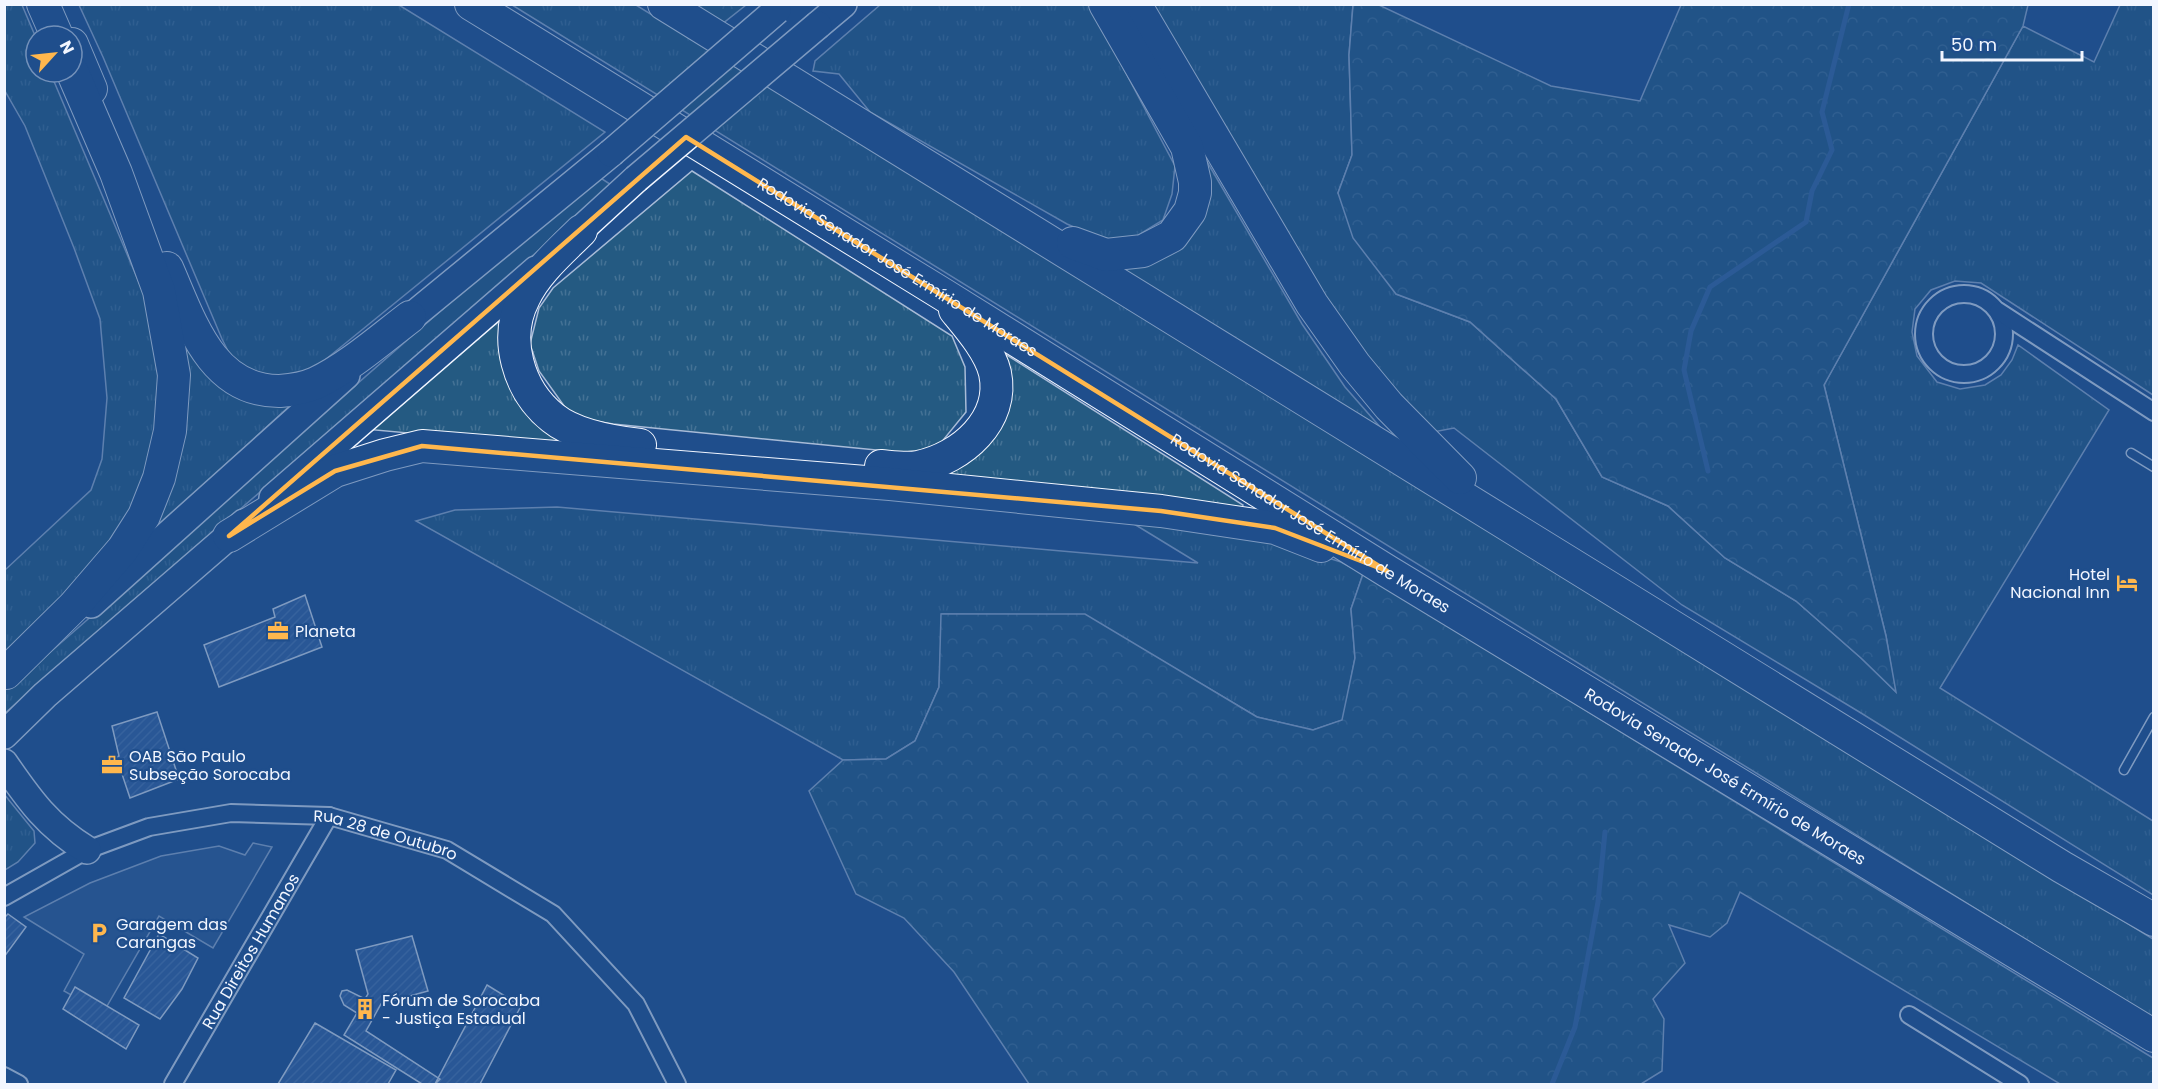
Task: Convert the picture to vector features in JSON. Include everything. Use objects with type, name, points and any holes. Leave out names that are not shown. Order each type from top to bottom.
[{"type":"highway","points":[[43,4],[52,24]]},
{"type":"highway","points":[[55,4],[63,24]]},
{"type":"highway","name":"Rodovia Senador José Ermírio de Moraes","points":[[471,4],[1387,571],[2154,1036]]},
{"type":"highway","points":[[664,4],[2062,867],[2154,920]]},
{"type":"highway","points":[[1028,228],[1106,255],[1143,251],[1172,236],[1190,211],[1195,193],[1195,182],[1187,147],[1105,4]]},
{"type":"highway","points":[[1135,4],[1312,304],[1355,365],[1389,406],[1436,456],[1509,524]]},
{"type":"highway","points":[[84,72],[196,332],[215,363],[233,380],[268,391],[293,390],[314,384],[331,375],[410,317]]},
{"type":"highway","points":[[5,673],[74,606],[123,549],[144,516],[156,488],[170,431],[174,375],[159,291],[116,173],[78,84]]},
{"type":"highway","points":[[580,231],[540,275],[524,297],[514,325],[516,359],[530,394],[554,419],[585,434],[616,442],[894,467],[918,467],[942,459],[966,446],[980,431],[997,397],[994,371],[978,339],[944,295]]},
{"type":"highway","points":[[229,536],[335,471],[422,446],[890,484],[1161,511],[1275,528],[1387,571]]},
{"type":"main road","points":[[4,735],[45,694],[580,231],[636,179],[843,4]]},
{"type":"main road","points":[[5,673],[61,630],[410,317],[611,153],[781,7]]},
{"type":"main road","points":[[4,764],[51,825],[87,850]]},
{"type":"street","points":[[1998,311],[2003,324],[2004,337],[2001,350],[1994,361],[1983,370],[1970,374],[1957,374],[1944,369],[1926,350],[1923,337],[1924,324],[1938,301],[1950,295],[1963,293],[1976,295],[2154,412]]},
{"type":"street","name":"Rua 28 de Outubro","points":[[4,897],[87,850],[149,827],[231,813],[329,816],[447,849],[553,914],[636,1004],[677,1084]]},
{"type":"street","name":"Rua Direitos Humanos","points":[[173,1084],[329,816]]},
{"type":"street","points":[[1909,1015],[2020,1084]]},
{"type":"street","points":[[4,1076],[19,1084]]},
{"type":"lane","points":[[2131,453],[2154,467]]},
{"type":"lane","points":[[2124,770],[2154,717]]},
{"type":"highlighted area","points":[[686,137],[1387,571],[1275,528],[1161,511],[422,446],[335,471],[229,536]]},
{"type":"green space","points":[[5,5],[22,5],[30,24],[24,24],[24,84],[55,84],[146,299],[164,370],[158,434],[143,488],[108,552],[5,656],[5,570],[91,490],[102,459],[107,398],[100,319],[25,126],[5,91]]},
{"type":"green space","points":[[79,5],[399,5],[605,132],[320,364],[292,380],[268,379],[233,361]]},
{"type":"green space","points":[[512,5],[636,5],[2153,939],[2153,1018]]},
{"type":"green space","points":[[692,5],[746,5],[722,24]]},
{"type":"green space","points":[[880,5],[1090,5],[1175,166],[1172,194],[1163,220],[1132,239],[1104,240],[1067,224],[870,112],[839,74],[813,71],[815,61]]},
{"type":"green space","points":[[1152,5],[1353,5],[1349,55],[1352,155],[1338,193],[1396,294],[1470,322],[1556,399],[1602,477],[1668,506],[1725,558],[1796,601],[1895,691],[1886,636],[1824,385],[2023,26],[2094,62],[2120,5],[2153,5],[2153,395],[1981,283],[1955,281],[1931,290],[1915,309],[1912,332],[1917,356],[1937,382],[1960,389],[1985,385],[2001,375],[2012,360],[2018,345],[2109,410],[1940,688],[2153,821],[2153,895],[1861,713],[1682,605],[1454,428],[1428,433],[1323,299]]},
{"type":"green space","points":[[1353,5],[1379,5],[1551,86],[1640,101],[1681,5],[2028,5],[2023,26],[1824,385],[1886,636],[1896,692],[1796,601],[1725,558],[1668,506],[1602,477],[1556,399],[1470,322],[1396,294],[1353,238],[1338,193],[1352,155],[1349,55]]},
{"type":"green space","points":[[1189,131],[1302,324],[1345,387],[1381,428],[1119,267],[1176,242]]},
{"type":"green space","points":[[692,171],[952,336],[965,367],[966,412],[940,444],[917,454],[613,424],[572,417],[539,371],[530,344],[539,308],[553,288]]},
{"type":"green space","points":[[596,175],[613,186],[5,713],[5,689],[47,655]]},
{"type":"green space","points":[[509,297],[507,365],[618,452],[364,429]]},
{"type":"green space","points":[[174,316],[206,361],[305,392],[143,540]]},
{"type":"green space","points":[[994,347],[1243,505],[1241,509],[901,477],[965,456]]},
{"type":"green space","points":[[557,507],[1198,563],[1121,516],[1290,546],[1341,562],[1363,574],[1351,609],[1355,658],[1343,720],[1313,730],[1257,717],[1085,615],[942,614],[939,687],[915,741],[886,759],[843,760],[416,521],[455,510]]},
{"type":"green space","points":[[1363,574],[2153,1058],[2153,1084],[2060,1084],[1740,892],[1727,923],[1710,937],[1669,925],[1685,963],[1653,999],[1664,1019],[1662,1071],[1641,1084],[1029,1084],[954,972],[904,918],[856,894],[809,791],[843,760],[886,759],[915,741],[939,687],[941,614],[1085,614],[1257,717],[1313,730],[1342,720],[1355,658],[1351,609]]},
{"type":"green space","points":[[4,794],[34,831],[35,843],[18,862],[5,870]]},
{"type":"shaded area","name":"Garagem das Carangas","points":[[253,843],[272,847],[213,948],[159,916],[103,1013],[64,991],[84,954],[24,917],[90,883],[161,856],[219,846],[245,855]]},
{"type":"building","name":"Planeta","points":[[305,595],[322,647],[219,687],[204,645],[275,617],[273,609]]},
{"type":"building","points":[[157,712],[179,779],[130,798],[120,768],[110,774],[106,761],[119,756],[112,726]]},
{"type":"building","points":[[8,914],[26,927],[4,957],[4,918]]},
{"type":"building","points":[[159,934],[198,958],[182,989],[160,1019],[124,998]]},
{"type":"building","name":"Fórum de Sorocaba - Justiça Estadual","points":[[412,936],[428,991],[381,1004],[366,1031],[440,1079],[435,1084],[422,1084],[344,1035],[357,1013],[344,1005],[340,996],[342,991],[347,990],[365,999],[368,994],[356,950]]},
{"type":"building","name":"Fórum de Sorocaba - Justiça Estadual","points":[[487,985],[521,1006],[480,1084],[435,1084]]},
{"type":"building","points":[[75,987],[139,1025],[126,1049],[63,1009]]},
{"type":"building","name":"Fórum de Sorocaba - Justiça Estadual","points":[[315,1023],[396,1070],[388,1084],[278,1084]]},
{"type":"waterway","points":[[1708,471],[1684,370],[1691,331],[1710,287],[1806,222],[1812,191],[1832,150],[1822,112],[1849,4]]},
{"type":"waterway","points":[[1552,1084],[1575,1027],[1598,902],[1605,832]]},
{"type":"place","name":"Hotel Nacional Inn","points":[[2127,583]]},
{"type":"place","name":"Planeta","points":[[278,631]]},
{"type":"place","name":"OAB São Paulo Subseção Sorocaba","points":[[112,765]]},
{"type":"place","name":"Garagem das Carangas","points":[[99,933]]},
{"type":"place","name":"Fórum de Sorocaba - Justiça Estadual","points":[[365,1009]]}]
